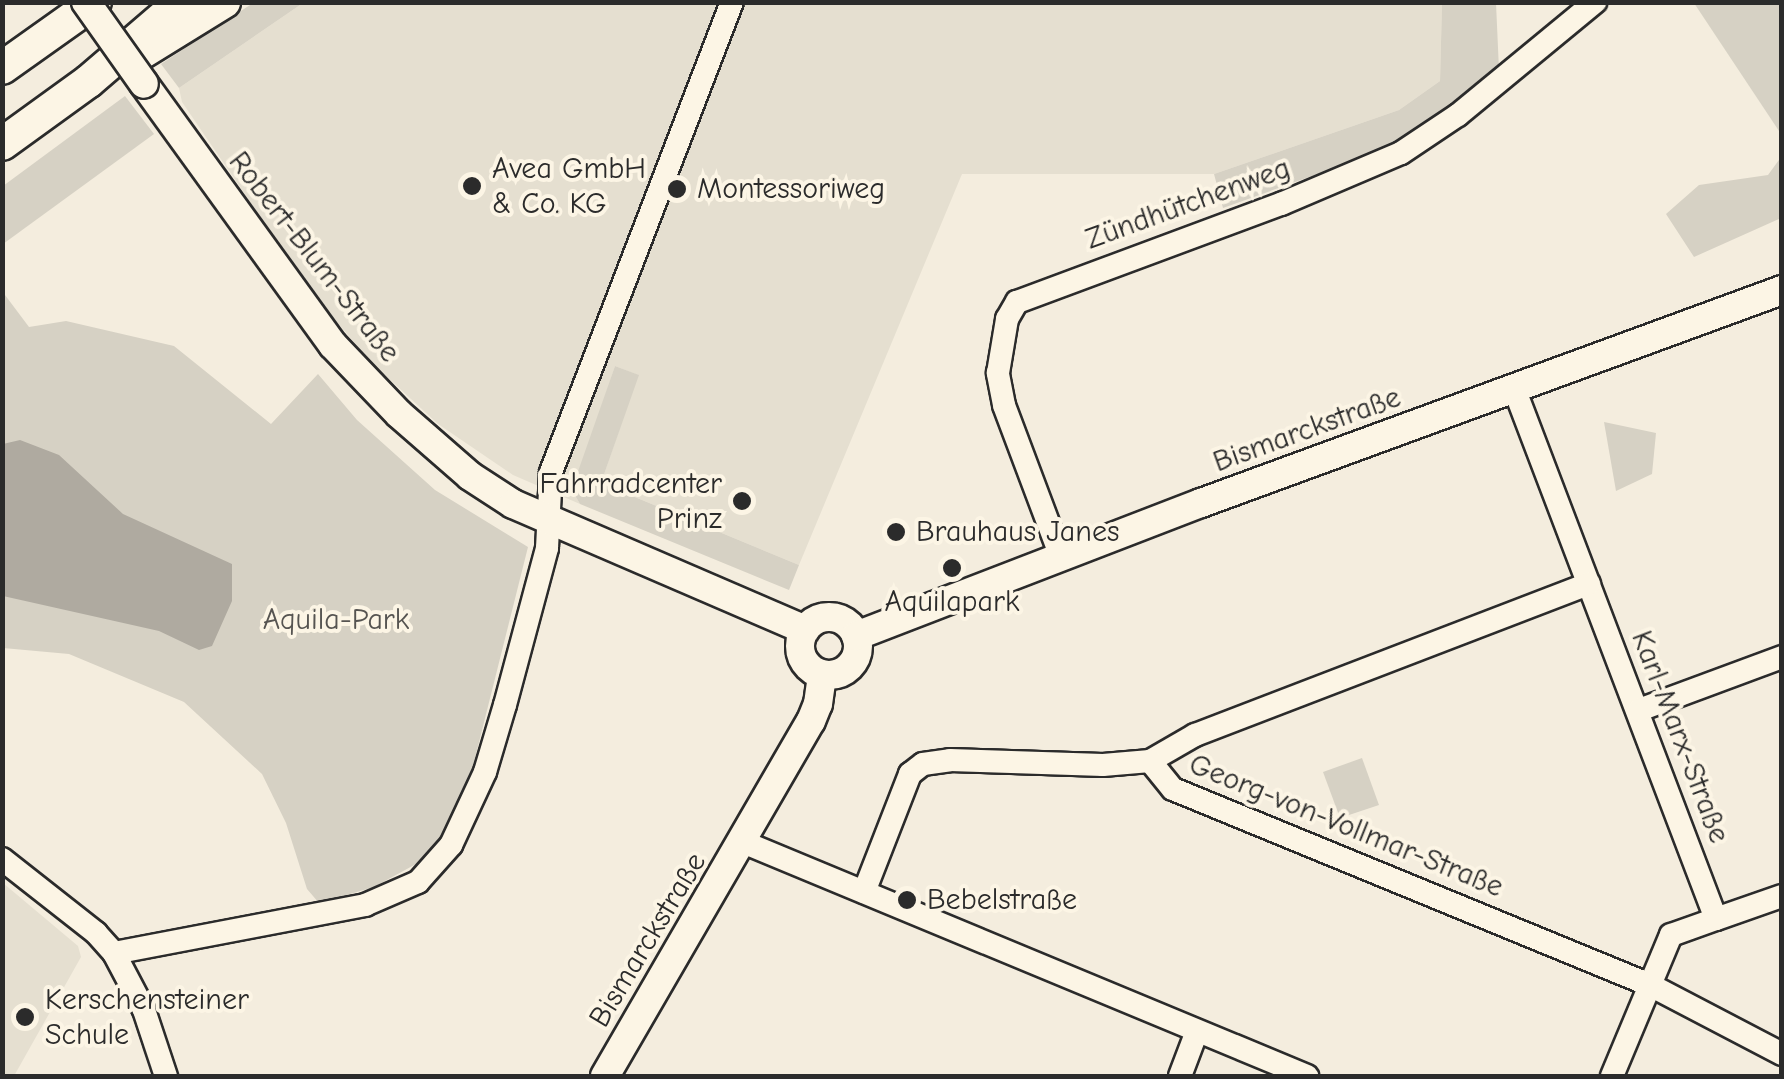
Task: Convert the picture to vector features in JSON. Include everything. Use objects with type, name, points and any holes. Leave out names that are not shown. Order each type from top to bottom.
[{"type":"highway","points":[[2,68],[95,2]]},
{"type":"highway","points":[[2,144],[89,81],[181,2]]},
{"type":"highway","points":[[89,81],[166,42],[224,2]]},
{"type":"main road","name":"Robert-Blum-Straße","points":[[86,2],[350,365],[470,476],[504,498],[805,630]]},
{"type":"main road","name":"Bismarckstraße","points":[[856,636],[1061,556],[1782,290]]},
{"type":"main road","points":[[827,617],[850,626],[856,636],[858,648],[846,670],[822,675],[802,656],[805,630],[827,617]]},
{"type":"main road","name":"Bismarckstraße","points":[[605,1076],[743,842],[818,704],[822,675]]},
{"type":"street","points":[[114,953],[347,910],[398,894],[438,864],[465,823],[485,772],[547,548],[552,472],[732,2]]},
{"type":"street","name":"Zündhütchenweg","points":[[1061,556],[1004,405],[998,373],[1008,320],[1016,302],[1131,256],[1281,204],[1401,153],[1458,115],[1595,2]]},
{"type":"street","name":"Karl-Marx-Straße","points":[[1514,388],[1716,919]]},
{"type":"street","points":[[1150,761],[1195,735],[1589,584]]},
{"type":"street","points":[[1639,710],[1782,657]]},
{"type":"street","name":"Georg-von-Vollmar-Straße","points":[[864,892],[910,774],[923,764],[950,760],[1103,766],[1150,761],[1173,789],[1650,986],[1782,1054]]},
{"type":"street","points":[[743,842],[1307,1076]]},
{"type":"street","points":[[2,859],[96,933],[114,953],[144,1010],[166,1076]]},
{"type":"street","points":[[1612,1076],[1672,935],[1782,896]]},
{"type":"street","points":[[1180,1076],[1197,1031]]},
{"type":"shaded area","points":[[303,3],[1442,3],[1440,81],[1399,110],[1214,174],[962,174],[799,565],[601,483],[638,375],[615,366],[573,492],[580,504],[513,475],[438,424],[371,362],[313,294],[182,102],[179,88]]},
{"type":"shaded area","points":[[20,440],[59,455],[123,514],[232,564],[232,601],[212,646],[199,650],[159,631],[3,596],[3,444]]},
{"type":"shaded area","name":"Kerschensteiner Schule","points":[[3,883],[78,946],[81,957],[14,1076],[3,1076]]},
{"type":"green space","points":[[253,3],[303,3],[179,88],[161,64]]},
{"type":"green space","points":[[1442,3],[1496,3],[1499,70],[1414,134],[1365,157],[1223,208],[1214,174],[1399,110],[1440,81]]},
{"type":"green space","points":[[1694,3],[1781,3],[1781,134]]},
{"type":"green space","points":[[125,96],[154,134],[3,244],[3,186]]},
{"type":"green space","points":[[1781,157],[1781,218],[1694,257],[1666,214],[1699,185],[1768,175]]},
{"type":"green space","name":"Aquila-Park","points":[[2,291],[29,327],[66,321],[174,346],[271,424],[318,374],[357,420],[435,490],[528,547],[467,790],[445,832],[416,864],[374,887],[319,903],[307,889],[286,823],[262,774],[184,702],[69,654],[3,648]]},
{"type":"green space","points":[[615,366],[639,375],[601,483],[799,565],[789,590],[580,504],[573,492],[575,480]]},
{"type":"green space","points":[[1604,422],[1656,433],[1652,474],[1616,491]]},
{"type":"green space","points":[[1362,758],[1379,805],[1340,818],[1323,772]]},
{"type":"place","name":"Avea GmbH & Co. KG","points":[[472,186]]},
{"type":"place","name":"Montessoriweg","points":[[677,189]]},
{"type":"place","name":"Fahrradcenter Prinz","points":[[742,501]]},
{"type":"place","name":"Brauhaus Janes","points":[[896,532]]},
{"type":"place","name":"Aquilapark","points":[[952,568]]},
{"type":"place","name":"Bebelstraße","points":[[907,900]]},
{"type":"place","name":"Kerschensteiner Schule","points":[[25,1017]]}]
